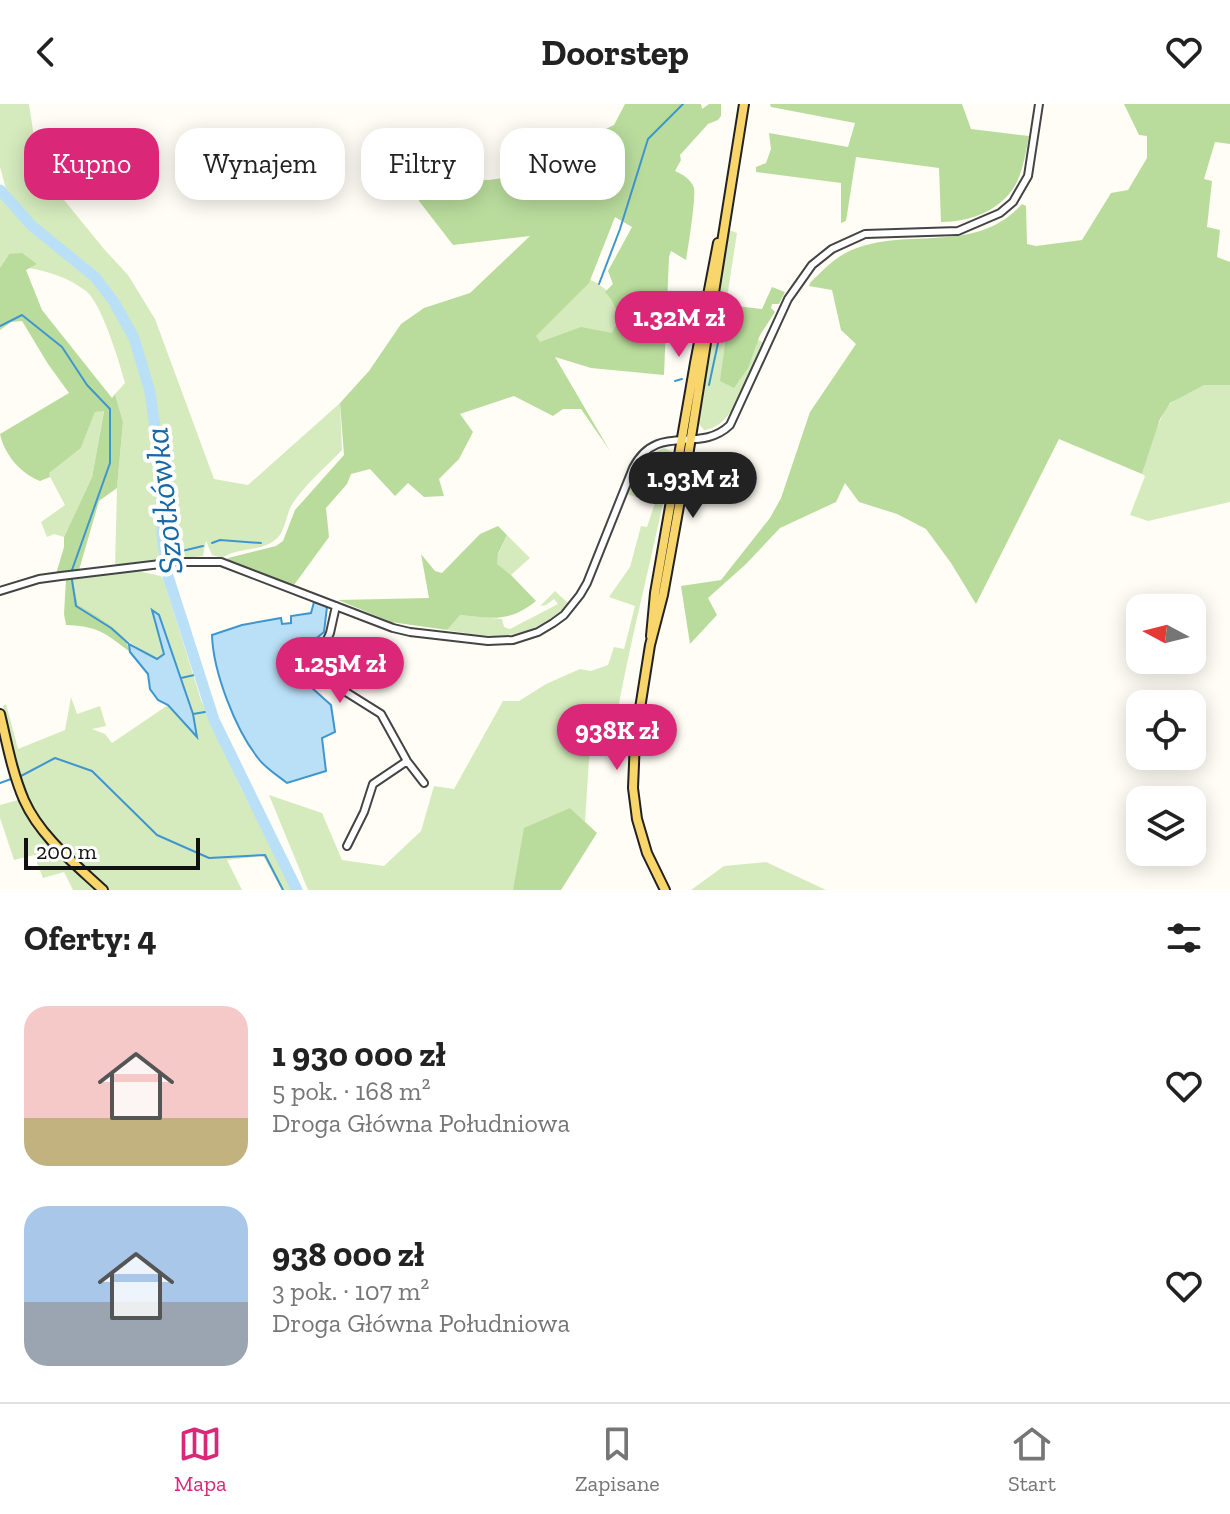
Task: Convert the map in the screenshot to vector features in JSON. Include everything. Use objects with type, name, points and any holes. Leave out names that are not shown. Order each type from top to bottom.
[{"type":"main road","points":[[665,890],[643,842],[633,788],[635,740],[655,593],[686,439],[709,284],[723,230],[744,104]]},
{"type":"main road","points":[[0,714],[12,766],[31,813],[54,842],[103,890]]},
{"type":"street","points":[[0,591],[39,579],[198,561],[230,565],[410,632],[501,641],[538,632],[564,615],[580,595],[642,453],[658,443],[714,436],[730,425],[795,285],[812,265],[832,249],[865,234],[958,231],[1000,213],[1013,202],[1028,176],[1039,104]]},
{"type":"street","points":[[336,606],[324,646],[323,661],[330,682],[381,714],[407,761],[424,783]]},
{"type":"street","points":[[347,846],[364,812],[373,784],[407,761]]},
{"type":"green space","points":[[0,104],[29,104],[33,128],[24,128],[24,200],[64,200],[128,275],[155,319],[214,479],[248,485],[340,403],[342,450],[296,498],[275,540],[222,558],[212,555],[206,541],[203,556],[115,567],[123,422],[115,394],[125,383],[104,320],[86,291],[58,276],[28,268],[36,264],[9,254],[0,268],[0,189],[7,193],[0,167]]},
{"type":"green space","points":[[625,104],[701,104],[702,109],[709,104],[721,104],[721,116],[708,124],[680,155],[681,160],[675,171],[693,185],[694,202],[686,260],[671,251],[669,257],[664,375],[591,368],[555,357],[610,451],[581,409],[563,409],[553,416],[514,396],[460,414],[473,432],[459,459],[439,479],[444,496],[424,497],[408,483],[395,496],[370,469],[351,474],[347,484],[326,508],[329,537],[294,585],[228,561],[228,558],[276,546],[283,541],[295,510],[344,455],[340,403],[369,371],[401,324],[424,308],[470,293],[530,236],[453,245],[419,200],[484,200],[484,180],[500,178],[500,200],[625,200],[625,128],[608,128],[614,125]],"holes":[[[615,217],[632,227],[608,271],[613,284],[605,292],[615,306],[617,317],[612,333],[581,327],[540,342],[536,336],[589,283]]]},
{"type":"green space","points":[[770,104],[962,104],[971,129],[1029,136],[1021,172],[1005,199],[984,213],[952,221],[941,222],[939,168],[856,157],[846,221],[841,223],[841,183],[756,172],[756,167],[766,163],[771,149],[769,133],[848,147],[855,123],[771,107]]},
{"type":"green space","points":[[1124,104],[1230,104],[1230,144],[1215,142],[1204,179],[1212,181],[1207,227],[1220,230],[1217,257],[1230,262],[1230,385],[1204,385],[1170,403],[1160,419],[1142,474],[1059,439],[976,604],[926,529],[897,514],[859,502],[845,483],[836,502],[780,528],[708,598],[717,615],[690,644],[681,586],[721,580],[770,518],[781,498],[810,412],[856,344],[841,330],[832,290],[809,286],[810,283],[836,259],[854,249],[897,240],[963,235],[1004,220],[1022,204],[1026,206],[1027,244],[1036,246],[1082,240],[1111,193],[1128,190],[1147,158],[1147,136],[1139,135]]},
{"type":"green space","points":[[729,230],[737,233],[725,311],[726,327],[734,326],[764,343],[733,408],[715,427],[704,430],[698,423],[698,414]]},
{"type":"green space","points":[[22,253],[37,264],[26,270],[42,310],[112,398],[115,394],[123,422],[117,488],[99,501],[79,570],[56,574],[64,537],[92,477],[104,411],[95,412],[81,448],[49,473],[50,477],[40,481],[20,468],[5,449],[0,434],[69,393],[22,321],[11,322],[0,330],[0,268],[9,254]]},
{"type":"green space","points":[[583,278],[604,288],[615,301],[621,326],[615,336],[597,334],[506,379],[523,344]]},
{"type":"green space","points":[[772,287],[785,292],[779,304],[772,304],[775,312],[760,335],[748,368],[734,388],[720,381],[726,336],[736,306],[762,309]]},
{"type":"green space","points":[[1204,384],[1230,385],[1230,502],[1148,521],[1130,515],[1166,407]]},
{"type":"green space","points":[[104,410],[92,477],[64,537],[54,534],[47,537],[41,522],[65,505],[48,473],[81,448],[95,412]]},
{"type":"green space","points":[[664,448],[673,452],[614,731],[600,708],[590,745],[585,822],[570,808],[513,890],[308,890],[269,795],[322,813],[342,860],[384,866],[421,831],[434,786],[454,789],[503,701],[519,701],[546,684],[580,669],[591,671],[608,665],[614,647],[624,649],[635,606],[609,597],[630,567],[641,526],[647,527],[655,503],[627,494],[645,461]]},
{"type":"green space","points":[[498,526],[507,535],[497,564],[536,601],[517,613],[500,617],[460,615],[447,630],[391,622],[338,600],[429,598],[421,554],[435,571],[442,573],[480,534]]},
{"type":"green space","points":[[507,535],[530,558],[511,575],[496,564]]},
{"type":"green space","points":[[138,571],[161,576],[164,581],[201,700],[241,788],[295,890],[282,890],[263,856],[227,860],[242,890],[108,890],[57,842],[32,808],[14,758],[3,706],[6,704],[18,749],[65,730],[71,697],[77,714],[100,706],[106,726],[92,729],[105,734],[112,743],[168,705],[196,736],[193,714],[159,615],[164,654],[157,659],[78,605],[73,580],[77,576]]},
{"type":"green space","points":[[77,576],[73,580],[78,605],[117,631],[128,644],[130,652],[101,632],[66,625],[66,579]]},
{"type":"green space","points":[[555,591],[569,604],[525,631],[497,636],[447,630],[459,615],[502,619],[504,627],[510,629],[558,604],[554,599],[540,606]]},
{"type":"green space","points":[[18,800],[54,848],[96,890],[73,890],[64,872],[43,878],[34,855],[14,860],[0,818],[0,805]]},
{"type":"green space","points":[[570,808],[597,833],[561,890],[513,890],[524,828]]},
{"type":"green space","points":[[766,862],[826,890],[691,890],[724,866]]},
{"type":"water","points":[[314,602],[327,607],[324,632],[305,652],[301,678],[331,705],[335,732],[322,738],[326,771],[287,783],[261,762],[241,732],[221,682],[212,635],[242,625],[281,618],[282,624],[291,623],[291,616],[311,613]]},
{"type":"water","points":[[152,610],[159,615],[193,714],[197,737],[168,705],[158,700],[150,689],[148,674],[130,652],[129,644],[157,659],[164,654]]},
{"type":"waterway","points":[[599,284],[648,139],[683,104]]},
{"type":"waterway","name":"Szotkówka","points":[[0,190],[32,226],[95,277],[114,302],[134,338],[150,392],[160,462],[162,535],[167,573],[214,720],[297,890]]},
{"type":"waterway","points":[[709,385],[721,329],[720,313]]},
{"type":"waterway","points":[[0,326],[22,315],[62,347],[87,385],[110,409],[110,463],[72,570]]},
{"type":"waterway","points":[[683,321],[691,324]]},
{"type":"waterway","points":[[675,381],[682,379]]},
{"type":"waterway","points":[[212,543],[220,540],[261,543]]},
{"type":"waterway","points":[[165,555],[203,546]]},
{"type":"waterway","points":[[72,580],[76,606],[128,643]]},
{"type":"waterway","points":[[181,678],[199,674]]},
{"type":"waterway","points":[[193,714],[211,711]]},
{"type":"waterway","points":[[21,776],[55,758],[92,771],[157,835],[209,858],[265,855],[283,890]]},
{"type":"waterway","points":[[0,783],[11,779]]}]
